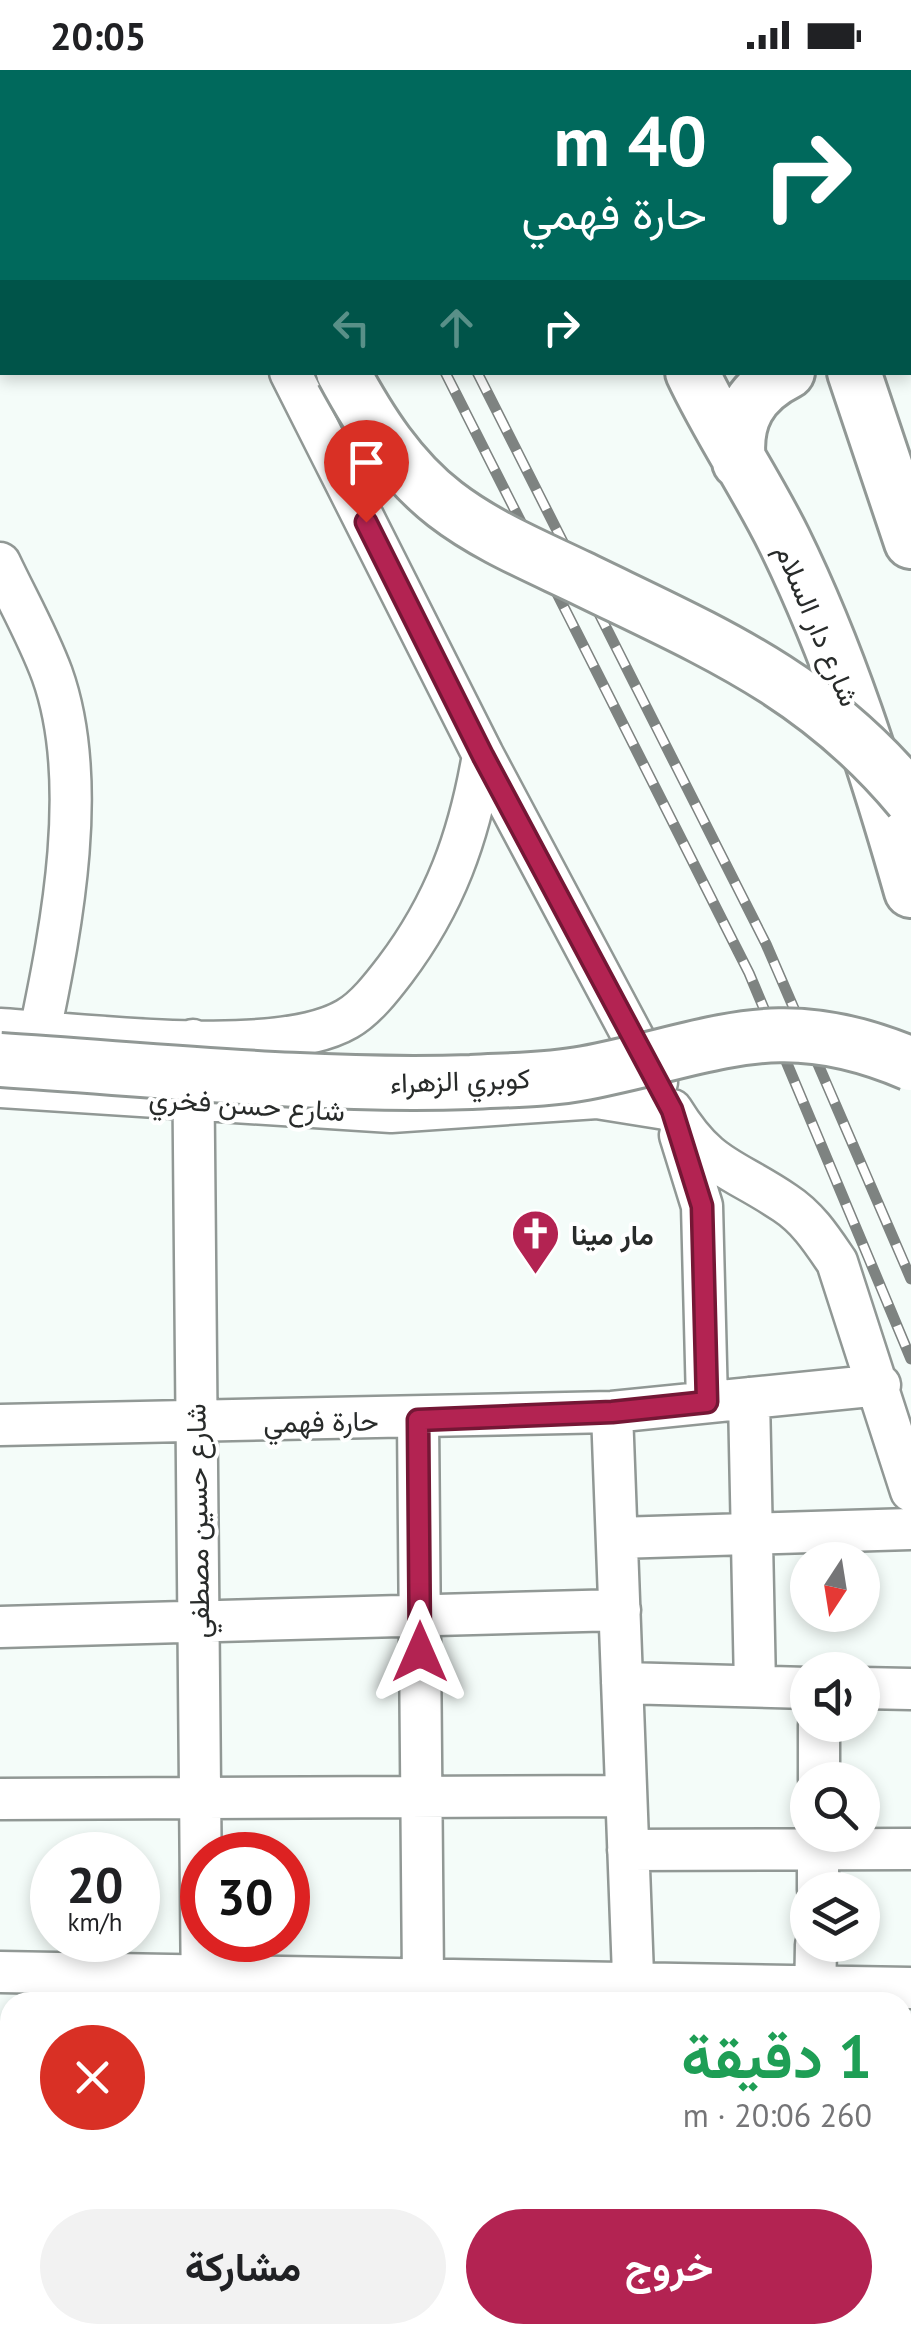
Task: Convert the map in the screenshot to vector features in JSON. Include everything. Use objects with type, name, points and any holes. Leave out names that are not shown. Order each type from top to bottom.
[{"type":"main road","points":[[345,375],[392,452],[444,503],[506,542],[765,669],[843,725],[911,799]]},
{"type":"main road","name":"شارع دار السلام","points":[[694,375],[784,539],[850,696],[911,892]]},
{"type":"main road","points":[[739,462],[739,425],[746,408],[772,380],[782,375]]},
{"type":"main road","points":[[849,377],[911,542]]},
{"type":"main road","name":"كوبري الزهراء","points":[[20,1046],[337,1084],[474,1082],[582,1074],[762,1033],[811,1034],[862,1046],[911,1064]]},
{"type":"street","points":[[292,375],[483,756],[672,1110],[692,1142],[718,1167],[786,1203],[815,1229],[837,1262],[880,1384],[911,1491]]},
{"type":"street","points":[[0,562],[53,676],[66,748],[69,819],[58,940],[20,1046]]},
{"type":"street","points":[[0,1029],[20,1046],[295,1037],[348,1019],[384,985],[422,934],[452,878],[472,818],[483,756]]},
{"type":"street","name":"شارع حسين مصطفي","points":[[193,1040],[201,1989]]},
{"type":"street","name":"شارع حسن فخري","points":[[0,1087],[391,1112],[596,1098],[672,1110]]},
{"type":"street","points":[[672,1110],[702,1206],[707,1402]]},
{"type":"street","name":"حارة فهمي","points":[[0,1425],[418,1420],[612,1412],[880,1384]]},
{"type":"street","points":[[749,1398],[756,1686]]},
{"type":"street","points":[[612,1412],[634,1992]]},
{"type":"street","points":[[418,1420],[423,1980]]},
{"type":"street","points":[[616,1538],[911,1529]]},
{"type":"street","points":[[0,1626],[620,1610]]},
{"type":"street","points":[[622,1683],[790,1687]]},
{"type":"street","points":[[880,1688],[911,1689]]},
{"type":"street","points":[[0,1799],[626,1796]]},
{"type":"street","points":[[628,1850],[818,1859],[911,1849]]},
{"type":"street","points":[[815,1992],[816,1962]]},
{"type":"street","points":[[0,1972],[201,1989],[423,1980],[563,1992]]},
{"type":"street","points":[[856,1992],[911,1988]]},
{"type":"railway","points":[[447,375],[749,973],[911,1359]]},
{"type":"railway","points":[[479,375],[766,944],[911,1279]]},
{"type":"place","name":"مار مينا","points":[[536,1276]]},
{"type":"route","points":[[366,522],[483,756],[672,1110],[697,1186],[703,1225],[707,1402],[612,1412],[418,1420],[420,1652]]}]
